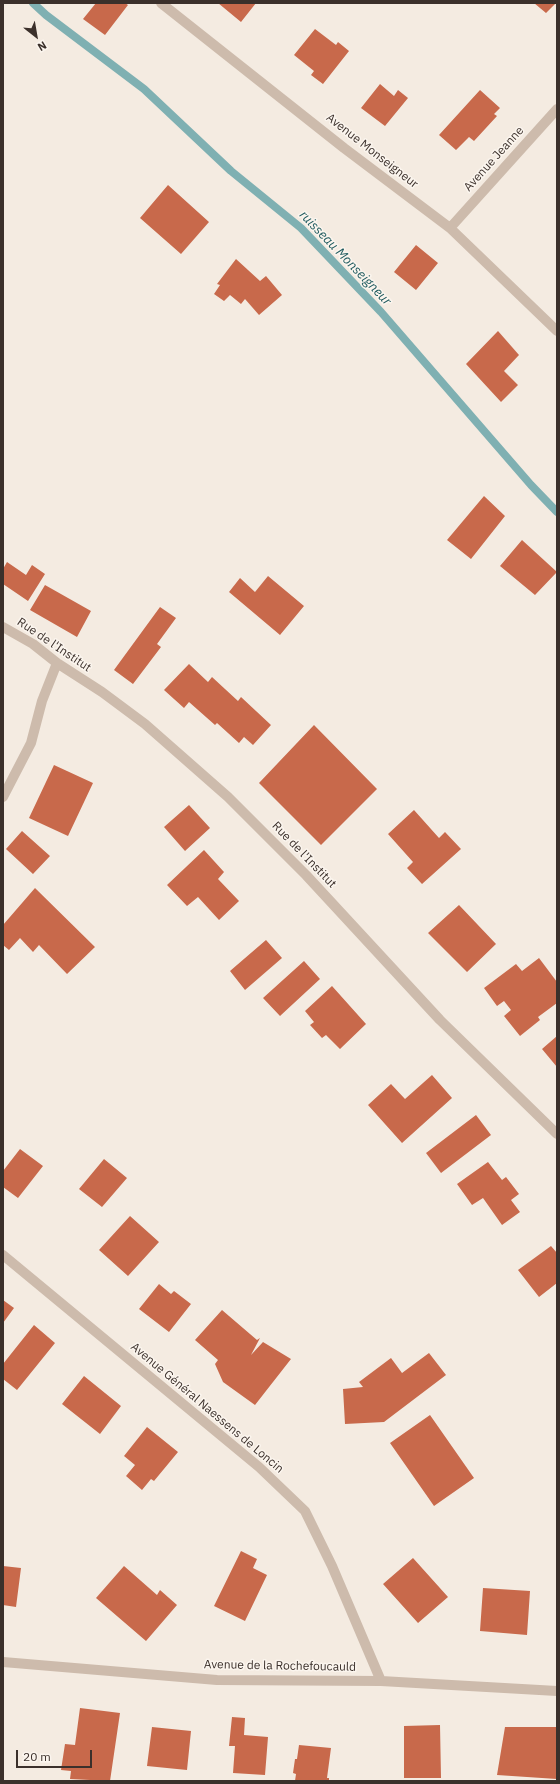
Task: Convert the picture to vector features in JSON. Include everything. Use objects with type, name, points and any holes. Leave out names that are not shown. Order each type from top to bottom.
[{"type":"street","name":"Avenue Monseigneur","points":[[161,3],[344,148],[450,228],[557,331]]},
{"type":"street","name":"Avenue Jeanne","points":[[450,228],[557,109]]},
{"type":"street","name":"Rue de l'Institut","points":[[3,627],[32,644],[57,663],[102,692],[145,724],[228,797],[306,875],[440,1020],[557,1134]]},
{"type":"street","points":[[3,798],[31,743],[42,701],[57,663]]},
{"type":"street","name":"Avenue Général Naessens de Loncin","points":[[3,1255],[260,1467],[305,1511],[332,1566],[381,1681]]},
{"type":"street","name":"Avenue de la Rochefoucauld","points":[[3,1662],[217,1680],[381,1681],[557,1691]]},
{"type":"building","points":[[96,3],[125,3],[128,5],[105,35],[83,19]]},
{"type":"building","points":[[218,3],[256,3],[241,22]]},
{"type":"building","points":[[534,3],[556,3],[546,13]]},
{"type":"building","points":[[315,29],[336,45],[338,42],[349,51],[323,84],[311,75],[314,71],[294,55]]},
{"type":"building","points":[[380,84],[394,96],[398,90],[408,98],[385,126],[361,108]]},
{"type":"building","points":[[480,90],[500,108],[494,114],[497,116],[474,141],[469,137],[456,150],[439,135]]},
{"type":"building","points":[[168,185],[209,222],[181,254],[140,218]]},
{"type":"building","points":[[416,245],[438,263],[416,290],[394,272]]},
{"type":"building","points":[[236,259],[260,281],[266,276],[282,295],[259,315],[245,299],[241,304],[230,295],[224,301],[214,294],[220,285],[217,284]]},
{"type":"building","points":[[498,331],[519,355],[504,371],[518,385],[501,402],[466,364]]},
{"type":"building","points":[[484,496],[505,516],[471,559],[447,540]]},
{"type":"building","points":[[522,540],[557,572],[535,595],[500,566]]},
{"type":"building","points":[[7,562],[26,575],[32,565],[45,574],[28,601],[3,584],[3,569]]},
{"type":"building","points":[[268,576],[304,606],[280,635],[229,592],[240,578],[255,592]]},
{"type":"building","points":[[45,585],[91,611],[77,637],[30,610]]},
{"type":"building","points":[[160,607],[176,618],[157,644],[161,647],[133,684],[114,670]]},
{"type":"building","points":[[189,664],[208,682],[212,677],[238,701],[241,697],[271,725],[253,745],[244,737],[239,743],[217,723],[215,725],[189,702],[184,708],[164,690]]},
{"type":"building","points":[[314,725],[377,789],[321,845],[259,783]]},
{"type":"building","points":[[54,765],[93,783],[68,836],[29,818]]},
{"type":"building","points":[[189,805],[210,828],[185,851],[164,827]]},
{"type":"building","points":[[414,810],[439,838],[445,832],[461,849],[422,884],[407,868],[413,862],[388,834]]},
{"type":"building","points":[[22,831],[50,856],[33,874],[6,849]]},
{"type":"building","points":[[204,850],[224,872],[218,879],[239,901],[219,920],[198,897],[187,906],[167,885]]},
{"type":"building","points":[[35,888],[95,947],[67,974],[39,945],[33,952],[20,938],[9,950],[3,945],[3,925]]},
{"type":"building","points":[[459,905],[496,944],[467,972],[428,933]]},
{"type":"building","points":[[266,940],[282,958],[245,990],[230,971]]},
{"type":"building","points":[[539,958],[557,982],[557,1003],[538,1017],[540,1020],[520,1036],[504,1016],[511,1010],[504,1001],[497,1006],[484,988],[516,964],[522,971]]},
{"type":"building","points":[[304,961],[320,979],[280,1016],[263,998]]},
{"type":"building","points":[[332,986],[366,1024],[340,1049],[326,1035],[322,1038],[310,1025],[314,1022],[305,1011]]},
{"type":"building","points":[[557,1036],[557,1067],[542,1049]]},
{"type":"building","points":[[432,1075],[452,1098],[402,1143],[368,1105],[391,1084],[405,1099]]},
{"type":"building","points":[[476,1115],[491,1135],[441,1173],[426,1153]]},
{"type":"building","points":[[20,1149],[43,1166],[18,1198],[3,1187],[3,1171]]},
{"type":"building","points":[[104,1159],[127,1178],[102,1207],[79,1189]]},
{"type":"building","points":[[488,1162],[502,1180],[506,1177],[519,1194],[511,1200],[520,1212],[502,1225],[483,1198],[472,1205],[457,1184]]},
{"type":"building","points":[[130,1216],[159,1242],[128,1276],[99,1250]]},
{"type":"building","points":[[551,1246],[557,1253],[557,1283],[539,1297],[518,1270]]},
{"type":"building","points":[[159,1284],[171,1294],[174,1291],[191,1304],[169,1332],[139,1309]]},
{"type":"building","points":[[3,1300],[14,1308],[3,1323]]},
{"type":"building","points":[[222,1310],[257,1340],[260,1338],[251,1355],[263,1342],[291,1359],[255,1405],[223,1382],[215,1364],[218,1360],[195,1340]]},
{"type":"building","points":[[34,1325],[55,1343],[17,1390],[3,1379],[3,1364]]},
{"type":"building","points":[[429,1353],[446,1375],[384,1422],[345,1424],[343,1389],[363,1387],[359,1382],[391,1358],[402,1373]]},
{"type":"building","points":[[84,1376],[121,1406],[100,1434],[62,1404]]},
{"type":"building","points":[[430,1415],[474,1478],[434,1506],[390,1443]]},
{"type":"building","points":[[147,1427],[178,1452],[154,1481],[151,1479],[142,1490],[126,1476],[135,1465],[124,1456]]},
{"type":"building","points":[[241,1551],[257,1559],[253,1568],[267,1575],[245,1621],[214,1606]]},
{"type":"building","points":[[413,1558],[448,1597],[418,1623],[383,1584]]},
{"type":"building","points":[[3,1566],[21,1568],[16,1607],[3,1605]]},
{"type":"building","points":[[124,1566],[157,1595],[160,1590],[177,1605],[146,1641],[96,1598]]},
{"type":"building","points":[[483,1588],[530,1591],[527,1635],[480,1631]]},
{"type":"building","points":[[80,1708],[120,1713],[110,1781],[70,1779],[71,1771],[61,1770],[65,1744],[75,1745]]},
{"type":"building","points":[[232,1717],[245,1718],[244,1735],[268,1737],[265,1775],[233,1773],[235,1746],[229,1746]]},
{"type":"building","points":[[440,1725],[441,1778],[404,1778],[404,1726]]},
{"type":"building","points":[[152,1727],[191,1731],[187,1770],[147,1766]]},
{"type":"building","points":[[505,1727],[557,1727],[557,1779],[497,1775]]},
{"type":"building","points":[[299,1745],[331,1748],[327,1778],[329,1778],[329,1781],[295,1781],[296,1774],[293,1773]]},
{"type":"waterway","name":"ruisseau Monseigneur","points":[[33,3],[46,15],[144,89],[231,171],[301,228],[381,312],[531,485],[557,512]]}]
